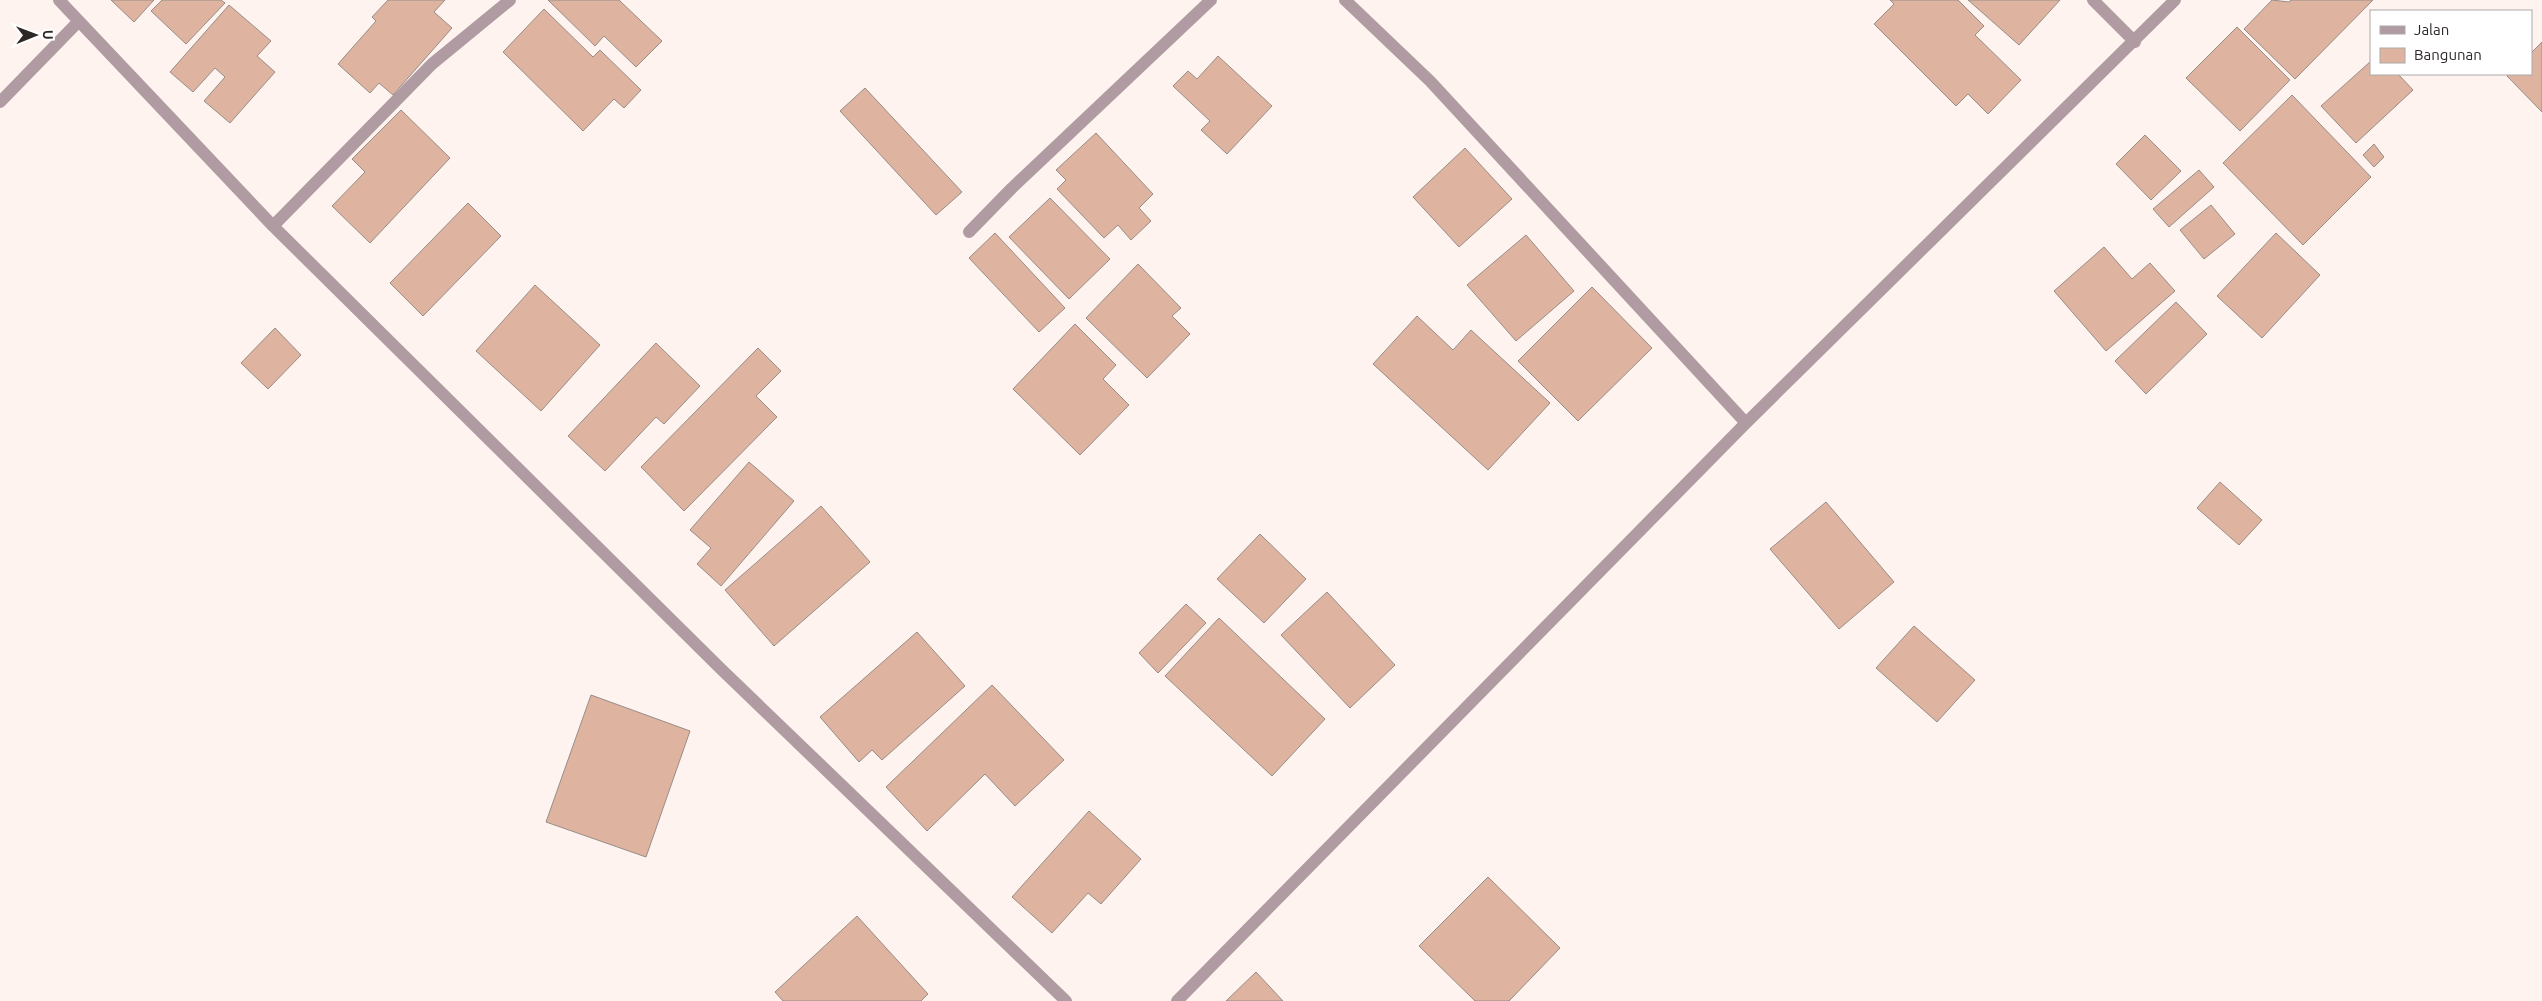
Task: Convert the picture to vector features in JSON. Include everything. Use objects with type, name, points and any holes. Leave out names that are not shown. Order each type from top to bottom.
[{"type":"street","points":[[59,0],[272,226],[721,669],[1066,1001]]},
{"type":"street","points":[[272,226],[432,64],[510,0]]},
{"type":"street","points":[[969,232],[1012,188],[1211,0]]},
{"type":"street","points":[[1345,0],[1430,81],[1746,423]]},
{"type":"street","points":[[2093,0],[2135,42]]},
{"type":"street","points":[[1177,1001],[1746,423],[2176,0]]},
{"type":"street","points":[[0,102],[79,21]]},
{"type":"building","points":[[111,0],[154,0],[134,22]]},
{"type":"building","points":[[162,0],[221,0],[225,3],[186,44],[151,11]]},
{"type":"building","points":[[388,0],[445,0],[434,12],[452,28],[393,95],[379,83],[370,93],[338,64],[376,21],[372,17]]},
{"type":"building","points":[[548,0],[619,0],[662,41],[636,67],[604,36],[595,46]]},
{"type":"building","points":[[1890,0],[1958,0],[1984,26],[1975,35],[2021,80],[1988,114],[1968,94],[1956,106],[1874,24],[1894,4]]},
{"type":"building","points":[[1968,0],[2060,0],[2019,45]]},
{"type":"building","points":[[2272,0],[2289,2],[2291,0],[2373,0],[2295,79],[2244,29]]},
{"type":"building","points":[[229,5],[271,41],[257,56],[275,72],[230,123],[204,101],[225,77],[215,68],[193,92],[170,72]]},
{"type":"building","points":[[544,9],[593,57],[600,50],[641,90],[624,108],[614,99],[583,131],[503,52]]},
{"type":"building","points":[[2237,27],[2290,80],[2240,131],[2186,78]]},
{"type":"building","points":[[2542,42],[2542,112],[2507,76],[2532,75],[2532,52]]},
{"type":"building","points":[[1218,56],[1272,106],[1227,154],[1201,130],[1210,121],[1173,86],[1188,71],[1197,79]]},
{"type":"building","points":[[2370,62],[2370,75],[2399,75],[2413,90],[2356,143],[2321,106]]},
{"type":"building","points":[[865,88],[962,192],[936,215],[840,111]]},
{"type":"building","points":[[2292,95],[2371,177],[2303,245],[2223,163]]},
{"type":"building","points":[[401,110],[450,158],[370,243],[332,206],[365,172],[352,159]]},
{"type":"building","points":[[1096,133],[1153,194],[1139,208],[1151,221],[1131,240],[1118,225],[1104,238],[1057,189],[1066,180],[1056,170]]},
{"type":"building","points":[[2145,135],[2181,171],[2151,200],[2116,164]]},
{"type":"building","points":[[2374,144],[2384,157],[2374,167],[2363,155]]},
{"type":"building","points":[[1465,148],[1512,199],[1459,247],[1413,197]]},
{"type":"building","points":[[2199,170],[2214,187],[2169,227],[2153,209]]},
{"type":"building","points":[[1050,198],[1110,259],[1069,299],[1009,237]]},
{"type":"building","points":[[468,203],[501,236],[423,316],[390,283]]},
{"type":"building","points":[[2211,205],[2235,234],[2204,259],[2180,230]]},
{"type":"building","points":[[995,233],[1065,308],[1039,332],[969,258]]},
{"type":"building","points":[[2276,233],[2320,275],[2262,338],[2217,296]]},
{"type":"building","points":[[1526,235],[1574,291],[1516,341],[1467,285]]},
{"type":"building","points":[[2104,247],[2132,279],[2150,263],[2175,291],[2106,351],[2054,291]]},
{"type":"building","points":[[1138,264],[1181,308],[1172,316],[1190,334],[1147,378],[1086,318]]},
{"type":"building","points":[[535,285],[600,345],[541,411],[476,351]]},
{"type":"building","points":[[1592,287],[1652,348],[1578,421],[1518,361]]},
{"type":"building","points":[[2176,302],[2207,334],[2146,394],[2115,361]]},
{"type":"building","points":[[1417,316],[1453,350],[1471,330],[1550,403],[1488,470],[1373,364]]},
{"type":"building","points":[[1075,324],[1116,365],[1103,379],[1129,405],[1080,455],[1013,389]]},
{"type":"building","points":[[275,328],[301,355],[268,389],[241,363]]},
{"type":"building","points":[[656,343],[700,386],[664,424],[656,417],[605,471],[568,436]]},
{"type":"building","points":[[758,348],[781,371],[756,396],[777,417],[684,511],[641,467]]},
{"type":"building","points":[[749,462],[794,501],[721,586],[697,564],[711,548],[690,530]]},
{"type":"building","points":[[2220,482],[2262,520],[2239,545],[2197,508]]},
{"type":"building","points":[[1826,502],[1894,582],[1839,629],[1770,549]]},
{"type":"building","points":[[821,506],[870,562],[774,646],[725,590]]},
{"type":"building","points":[[1260,534],[1306,579],[1264,623],[1217,579]]},
{"type":"building","points":[[1327,592],[1395,665],[1350,708],[1281,635]]},
{"type":"building","points":[[1186,604],[1206,623],[1158,673],[1139,653]]},
{"type":"building","points":[[1219,618],[1325,719],[1272,776],[1165,676]]},
{"type":"building","points":[[1914,626],[1975,680],[1937,722],[1876,668]]},
{"type":"building","points":[[917,632],[965,686],[882,760],[872,750],[859,762],[820,717]]},
{"type":"building","points":[[992,685],[1064,760],[1015,806],[985,774],[927,831],[886,787]]},
{"type":"building","points":[[591,695],[690,731],[646,857],[546,822]]},
{"type":"building","points":[[1089,811],[1141,859],[1101,904],[1088,893],[1052,933],[1012,897]]},
{"type":"building","points":[[1488,877],[1560,948],[1509,1001],[1475,1001],[1419,946]]},
{"type":"building","points":[[857,916],[928,994],[921,1001],[783,1001],[775,992]]},
{"type":"building","points":[[1256,972],[1283,1001],[1226,1001]]}]
